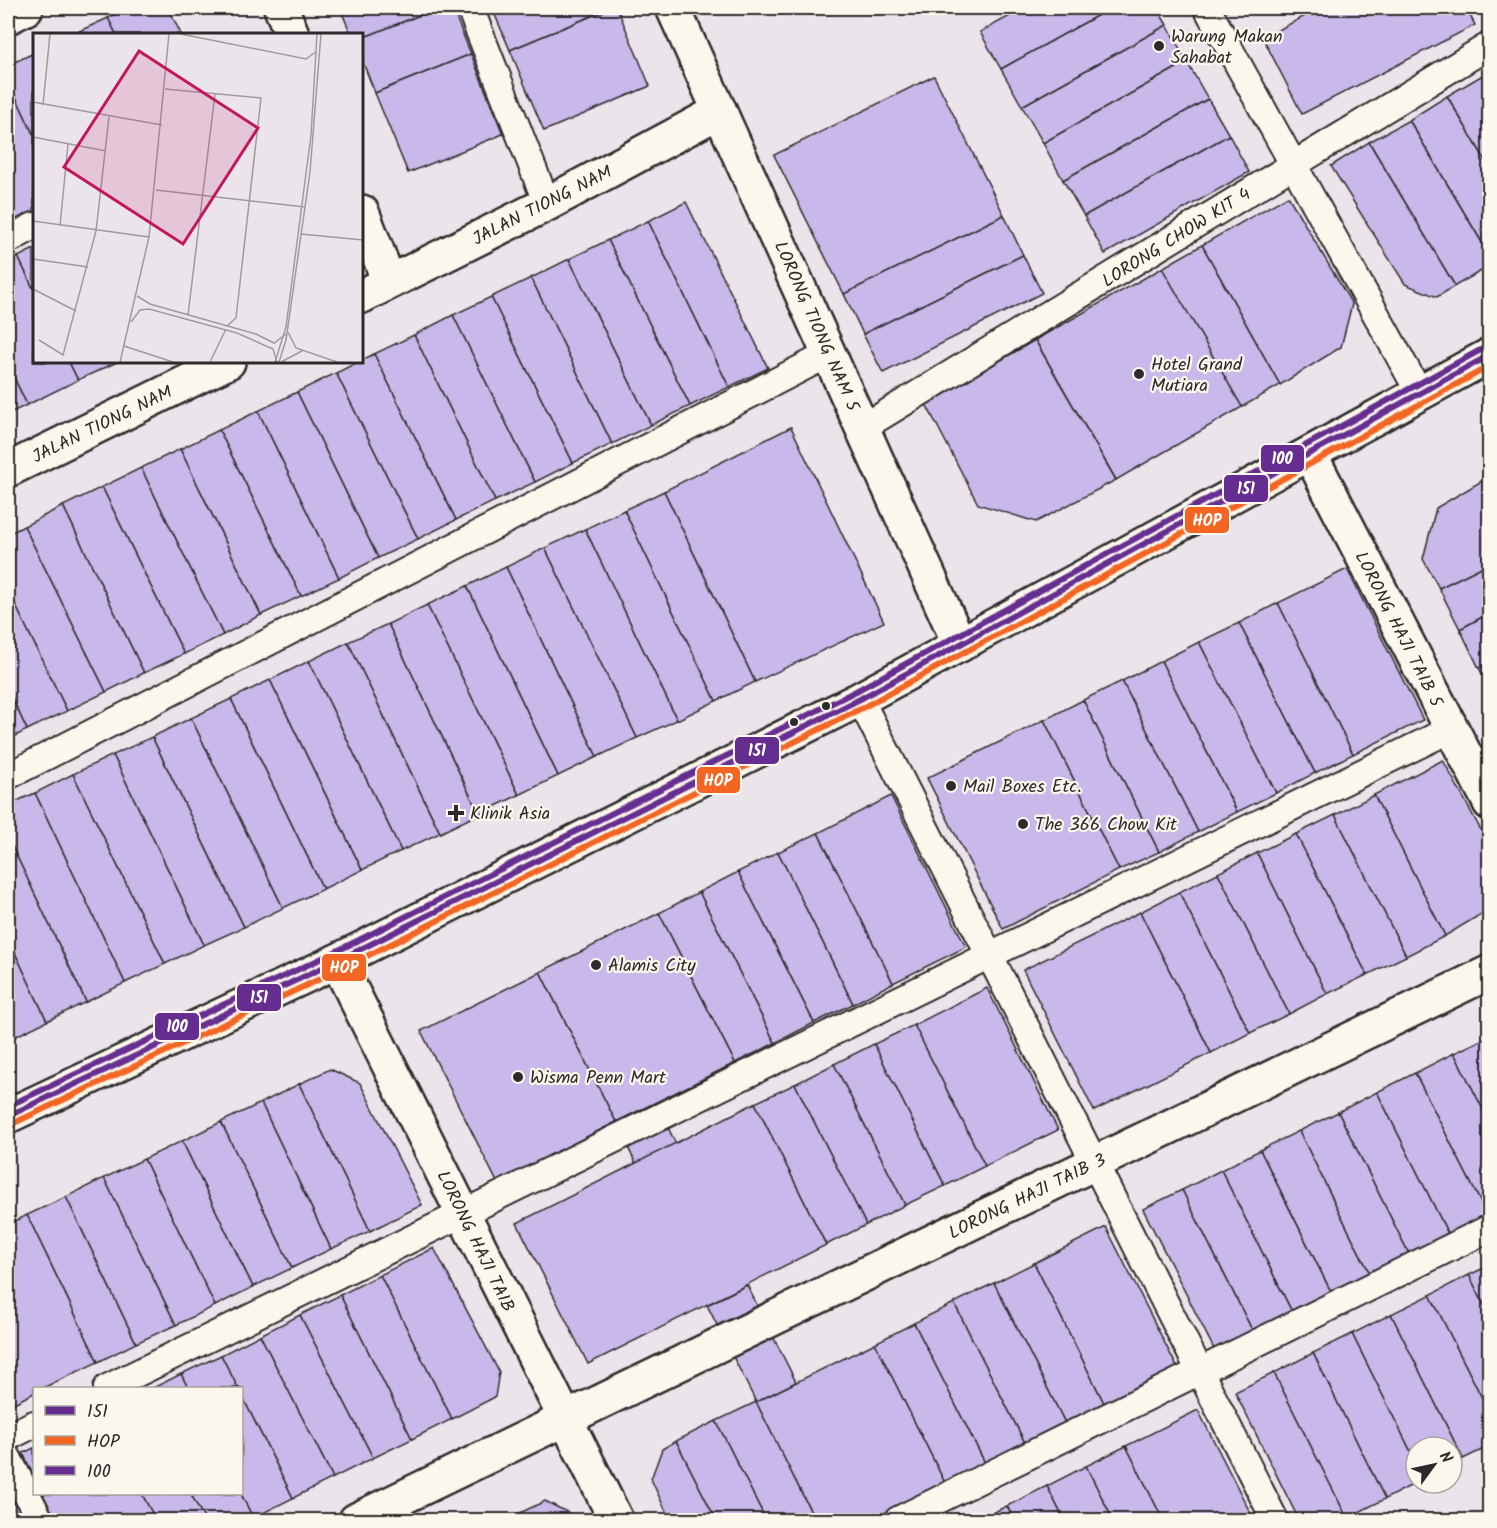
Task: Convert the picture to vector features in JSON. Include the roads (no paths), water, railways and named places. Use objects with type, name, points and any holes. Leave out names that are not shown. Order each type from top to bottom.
[{"type":"street","points":[[8,17],[26,8]]},
{"type":"street","points":[[281,8],[292,33]]},
{"type":"street","name":"LORONG TIONG NAM 5","points":[[673,8],[960,645]]},
{"type":"street","name":"JALAN TIONG NAM","points":[[375,289],[547,204],[720,111]]},
{"type":"street","points":[[363,218],[375,289]]},
{"type":"street","points":[[8,1116],[337,961],[860,699],[1490,355]]},
{"type":"street","name":"JALAN TIONG NAM","points":[[8,470],[226,363]]},
{"type":"street","name":"LORONG HAJI TAIB 5","points":[[1310,454],[1489,800]]},
{"type":"street","name":"LORONG HAJI TAIB","points":[[337,961],[615,1521]]},
{"type":"street","name":"LORONG HAJI TAIB 3","points":[[356,1521],[1490,972]]},
{"type":"lane","points":[[470,8],[547,204]]},
{"type":"lane","points":[[1207,8],[1420,393]]},
{"type":"lane","name":"LORONG CHOW KIT 4","points":[[862,428],[1490,45]]},
{"type":"lane","points":[[8,240],[33,227]]},
{"type":"lane","points":[[8,776],[829,354]]},
{"type":"lane","points":[[860,699],[1275,1521]]},
{"type":"lane","points":[[111,1387],[1451,729]]},
{"type":"lane","points":[[898,1521],[1490,1227]]},
{"type":"lane","points":[[8,1437],[33,1424]]},
{"type":"lane","points":[[8,1458],[40,1521]]},
{"type":"place","name":"Warung Makan Sahabat","points":[[1159,46]]},
{"type":"place","name":"Hotel Grand Mutiara","points":[[1139,374]]},
{"type":"place","name":"Mail Boxes Etc.","points":[[951,786]]},
{"type":"place","name":"Klinik Asia","points":[[456,813]]},
{"type":"place","name":"The 366 Chow Kit","points":[[1023,824]]},
{"type":"place","name":"Alamis City","points":[[596,965]]},
{"type":"place","name":"Wisma Penn Mart","points":[[518,1077]]}]
